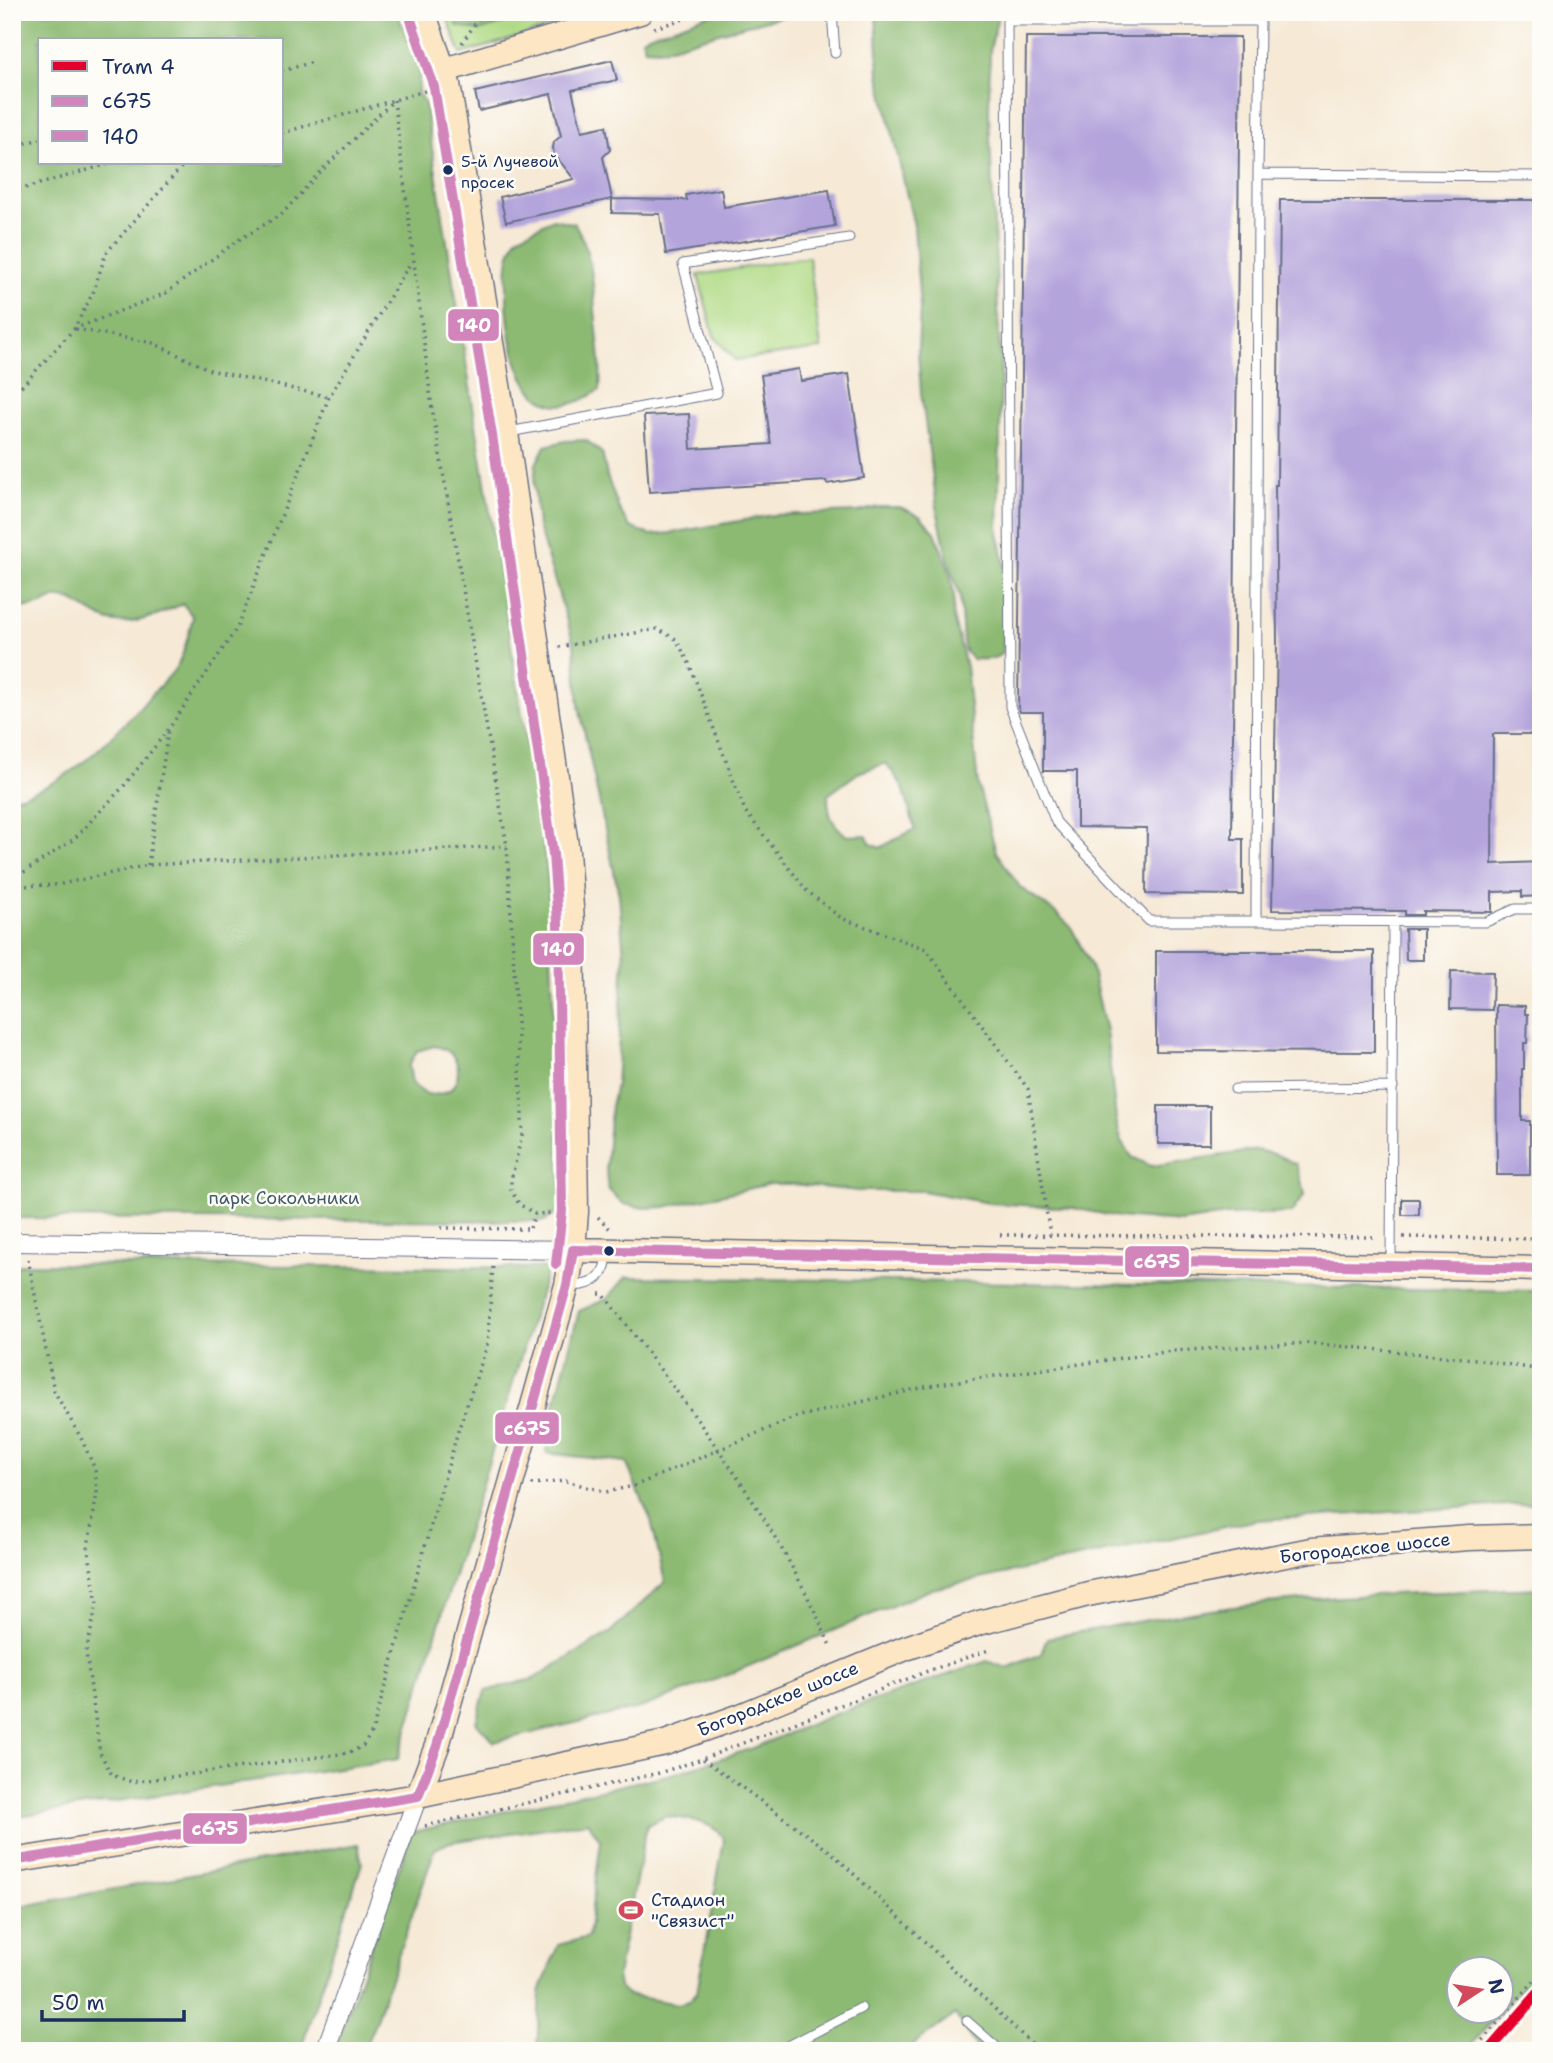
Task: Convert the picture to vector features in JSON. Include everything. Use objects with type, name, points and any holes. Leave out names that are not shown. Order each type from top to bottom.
[{"type":"street","points":[[325,2051],[437,1746],[567,1285],[576,1212],[572,921],[567,852],[451,61],[423,12]]},
{"type":"street","points":[[451,61],[640,12]]},
{"type":"street","points":[[19,1243],[573,1250],[611,1242],[1391,1267],[1541,1269]]},
{"type":"street","name":"Богородское шоссе","points":[[12,1861],[418,1796],[665,1743],[737,1717],[906,1648],[979,1623],[1088,1594],[1311,1550],[1469,1538],[1541,1536]]},
{"type":"lane","points":[[832,12],[835,53]]},
{"type":"lane","points":[[1256,921],[1260,21],[1007,21],[1010,707],[1056,822],[1149,921],[1486,922],[1515,909],[1541,909]]},
{"type":"lane","points":[[1258,174],[1541,176]]},
{"type":"lane","points":[[506,433],[717,393],[682,264],[849,238]]},
{"type":"lane","points":[[1391,1267],[1393,922]]},
{"type":"lane","points":[[1235,1089],[1393,1087]]},
{"type":"lane","points":[[567,1285],[595,1282],[607,1265],[611,1242]]},
{"type":"lane","points":[[779,2051],[861,2008]]},
{"type":"lane","points":[[967,2021],[1001,2051]]},
{"type":"path","points":[[451,61],[483,12]]},
{"type":"path","points":[[284,70],[313,62]]},
{"type":"path","points":[[284,132],[418,93]]},
{"type":"path","points":[[394,100],[432,408],[507,846],[522,1110],[522,1135],[511,1190],[519,1203],[535,1214],[563,1213]]},
{"type":"path","points":[[74,329],[166,293],[237,241],[282,214],[322,170],[394,100]]},
{"type":"path","points":[[12,147],[38,140]]},
{"type":"path","points":[[12,192],[109,164]]},
{"type":"path","points":[[12,397],[74,329],[93,293],[106,253],[184,164]]},
{"type":"path","points":[[12,880],[74,839],[123,787],[168,730],[237,628],[330,397],[412,261]]},
{"type":"path","points":[[74,329],[153,343],[210,370],[330,397]]},
{"type":"path","points":[[558,647],[657,629],[676,639],[689,663],[744,811],[807,891],[841,918],[926,949],[1028,1089],[1050,1235]]},
{"type":"path","points":[[148,865],[168,730]]},
{"type":"path","points":[[12,886],[57,885],[148,865],[507,846]]},
{"type":"path","points":[[591,1211],[611,1242]]},
{"type":"path","points":[[12,1214],[16,1224]]},
{"type":"path","points":[[530,1229],[535,1214]]},
{"type":"path","points":[[996,1235],[1541,1239]]},
{"type":"path","points":[[19,1243],[54,1391],[95,1469],[97,1493],[88,1547],[97,1604],[86,1652],[100,1753],[112,1775],[132,1782],[348,1753],[363,1746],[372,1732],[458,1431],[488,1346],[493,1249]]},
{"type":"path","points":[[603,1294],[720,1450],[811,1601],[831,1648]]},
{"type":"path","points":[[529,1484],[566,1481],[606,1492],[634,1486],[796,1418],[938,1384],[1172,1351],[1308,1343],[1475,1359],[1541,1370]]},
{"type":"path","points":[[702,1759],[832,1853],[1039,2051]]},
{"type":"path","points":[[1473,2051],[1541,1973]]},
{"type":"path","points":[[1528,2051],[1541,2037]]},
{"type":"green space","name":"парк Сокольники","points":[[12,12],[397,12],[420,70],[418,93],[425,104],[548,878],[561,1203],[555,1215],[544,1221],[12,1218],[12,798],[32,792],[69,773],[117,731],[175,669],[184,651],[193,617],[183,604],[147,618],[129,622],[110,621],[63,598],[12,615]],"holes":[[[434,1046],[449,1052],[457,1063],[455,1083],[450,1090],[439,1094],[420,1091],[412,1083],[409,1066],[417,1051]]]},
{"type":"green space","points":[[445,12],[601,12],[461,54]]},
{"type":"green space","points":[[452,12],[537,12],[479,31],[457,26]]},
{"type":"green space","points":[[721,12],[801,12],[664,49],[645,48],[642,39],[648,35]]},
{"type":"green space","points":[[876,12],[999,12],[990,50],[989,115],[1001,375],[998,534],[1004,564],[1006,608],[1003,650],[1000,655],[990,659],[972,659],[965,651],[960,597],[938,514],[921,393],[918,351],[920,308],[914,226],[879,75]]},
{"type":"green space","points":[[553,219],[575,224],[587,250],[600,367],[600,390],[570,404],[559,405],[542,400],[528,386],[512,345],[507,296],[509,258],[517,237]]},
{"type":"green space","points":[[809,257],[821,349],[735,360],[714,336],[698,275]]},
{"type":"green space","points":[[586,440],[602,453],[619,509],[630,527],[650,535],[773,515],[858,512],[878,507],[900,507],[920,516],[935,532],[950,573],[954,595],[953,617],[966,667],[978,785],[996,852],[1020,887],[1071,927],[1091,966],[1106,1031],[1116,1119],[1121,1139],[1132,1157],[1151,1166],[1257,1150],[1277,1155],[1296,1164],[1305,1194],[1291,1213],[1226,1215],[1182,1222],[1118,1217],[1073,1208],[989,1203],[923,1191],[858,1191],[792,1184],[770,1184],[665,1207],[644,1208],[623,1204],[608,1189],[606,1168],[611,1106],[616,1085],[624,957],[619,895],[579,706],[574,644],[538,526],[534,484],[536,464],[545,446]],"holes":[[[886,763],[903,787],[915,829],[880,848],[871,844],[866,835],[847,836],[832,818],[828,795],[858,773]]]},
{"type":"green space","points":[[21,1264],[548,1268],[398,1759],[12,1817],[12,1271]]},
{"type":"green space","points":[[626,1277],[1541,1291],[1541,1503],[1257,1520],[932,1589],[720,1678],[643,1707],[494,1742],[476,1722],[485,1691],[533,1679],[611,1632],[665,1582],[651,1520],[626,1462],[546,1453],[548,1431],[579,1311],[607,1299]]},
{"type":"green space","points":[[1541,1588],[1541,1965],[1514,1996],[1514,1954],[1444,1954],[1444,2024],[1490,2024],[1466,2051],[979,2051],[955,2015],[904,2051],[537,2051],[540,1992],[558,1945],[588,1937],[601,1841],[588,1822],[450,1842],[435,1849],[365,2051],[334,2051],[412,1832],[672,1774],[753,1748],[835,1714],[987,1661],[1007,1668],[1041,1654],[1047,1638],[1258,1604]],"holes":[[[667,1816],[714,1828],[724,1840],[697,1992],[689,2001],[678,2004],[627,1995],[619,1987],[617,1976],[647,1825]]]},
{"type":"green space","points":[[358,1844],[362,1863],[300,2051],[12,2051],[12,1908]]},
{"type":"building","points":[[1026,37],[1240,37],[1232,839],[1243,839],[1243,895],[1146,894],[1147,828],[1077,827],[1077,771],[1043,771],[1043,712],[1020,712],[1018,707]]},
{"type":"building","points":[[612,60],[617,80],[572,90],[582,131],[606,126],[610,150],[603,157],[612,199],[506,222],[500,197],[574,179],[554,154],[554,142],[561,136],[551,94],[479,111],[475,92]]},
{"type":"building","points":[[721,189],[724,207],[829,190],[835,226],[666,254],[660,214],[612,213],[612,199],[687,200],[686,195]]},
{"type":"building","points":[[1280,200],[1541,200],[1541,734],[1493,734],[1492,864],[1541,862],[1541,896],[1522,897],[1522,891],[1492,892],[1492,912],[1423,911],[1423,915],[1405,915],[1405,911],[1272,910]]},
{"type":"building","points":[[799,369],[801,381],[849,374],[864,478],[827,484],[826,481],[649,492],[644,416],[689,414],[691,449],[771,444],[761,375]]},
{"type":"building","points":[[1405,929],[1423,929],[1423,960],[1406,960]]},
{"type":"building","points":[[1156,951],[1374,951],[1374,1052],[1156,1051]]},
{"type":"building","points":[[1451,971],[1493,972],[1492,1010],[1450,1009]]},
{"type":"building","points":[[1496,1005],[1525,1006],[1525,1014],[1528,1014],[1527,1043],[1524,1043],[1522,1069],[1522,1121],[1530,1121],[1530,1175],[1497,1175]]},
{"type":"building","points":[[1158,1106],[1210,1106],[1210,1144],[1158,1144]]},
{"type":"building","points":[[1402,1199],[1419,1199],[1419,1215],[1402,1215]]},
{"type":"tram line","name":"4","points":[[1488,2051],[1541,1990]]},
{"type":"transit line","name":"140","points":[[410,17],[434,87],[492,435],[553,854],[558,922],[562,1211],[556,1264]]},
{"type":"transit line","name":"с675","points":[[418,1796],[437,1746],[567,1285],[573,1250],[1541,1269]]},
{"type":"transit line","name":"с675","points":[[12,1861],[418,1796]]},
{"type":"place","name":"5-й Лучевой просек","points":[[448,170]]},
{"type":"place","name":"Стадион \"Связист\"","points":[[631,1910]]}]
